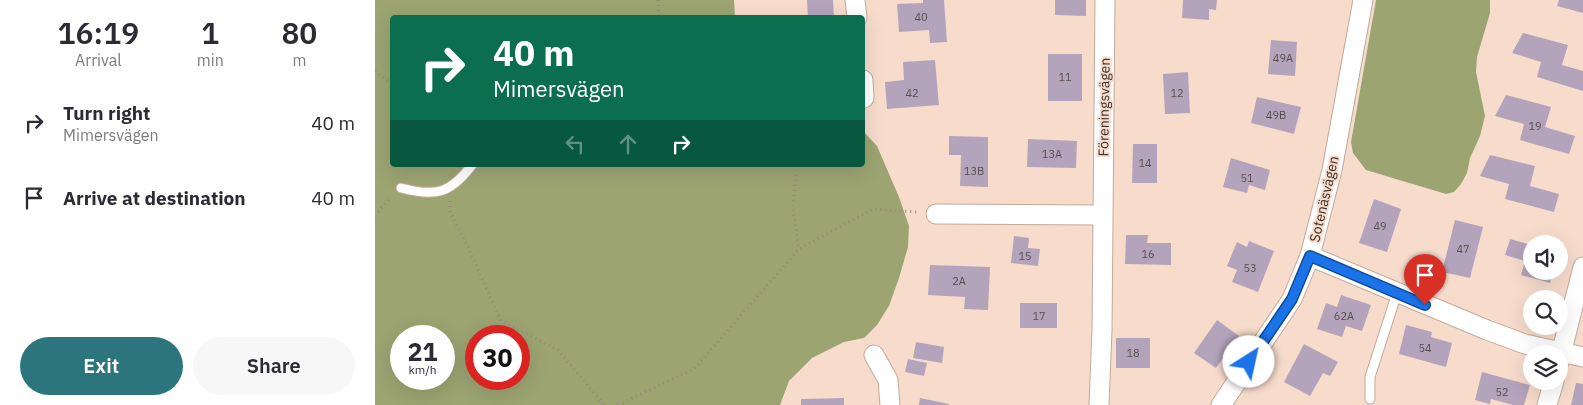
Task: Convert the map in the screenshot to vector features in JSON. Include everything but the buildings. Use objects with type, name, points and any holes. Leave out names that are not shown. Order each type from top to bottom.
[{"type":"street","points":[[855,0],[857,15]]},
{"type":"street","name":"Föreningsvägen","points":[[1099,405],[1102,330],[1105,0]]},
{"type":"street","name":"Sotenäsvägen","points":[[1221,405],[1292,299],[1310,256],[1332,170],[1363,0]]},
{"type":"street","points":[[936,214],[1102,215]]},
{"type":"street","points":[[1310,256],[1487,330],[1528,345]]},
{"type":"street","points":[[1563,345],[1583,267]]},
{"type":"street","points":[[874,355],[888,380],[891,405]]},
{"type":"street","points":[[1568,357],[1583,356]]},
{"type":"street","points":[[1547,405],[1551,390]]},
{"type":"lane","points":[[401,188],[429,194],[440,192],[460,180],[470,167]]},
{"type":"lane","points":[[1370,399],[1370,377],[1397,293]]},
{"type":"path","points":[[658,0],[659,15]]},
{"type":"path","points":[[375,71],[390,83]]},
{"type":"path","points":[[797,167],[793,208],[799,249]]},
{"type":"path","points":[[451,186],[450,212],[469,249],[501,321],[558,350],[603,405]]},
{"type":"path","points":[[375,216],[401,188]]},
{"type":"path","points":[[618,405],[694,368],[799,249],[873,208],[936,214]]},
{"type":"green space","points":[[375,0],[734,0],[735,15],[390,15],[390,167],[865,167],[865,133],[877,146],[909,226],[908,247],[899,278],[889,306],[877,325],[864,338],[844,342],[812,358],[789,381],[780,405],[375,405]]},
{"type":"green space","points":[[1376,0],[1490,0],[1490,13],[1477,57],[1476,72],[1485,116],[1480,136],[1470,158],[1467,173],[1454,192],[1446,194],[1366,170],[1353,153],[1351,142]]},
{"type":"route","points":[[1249,362],[1292,299],[1310,256],[1425,305]]}]
